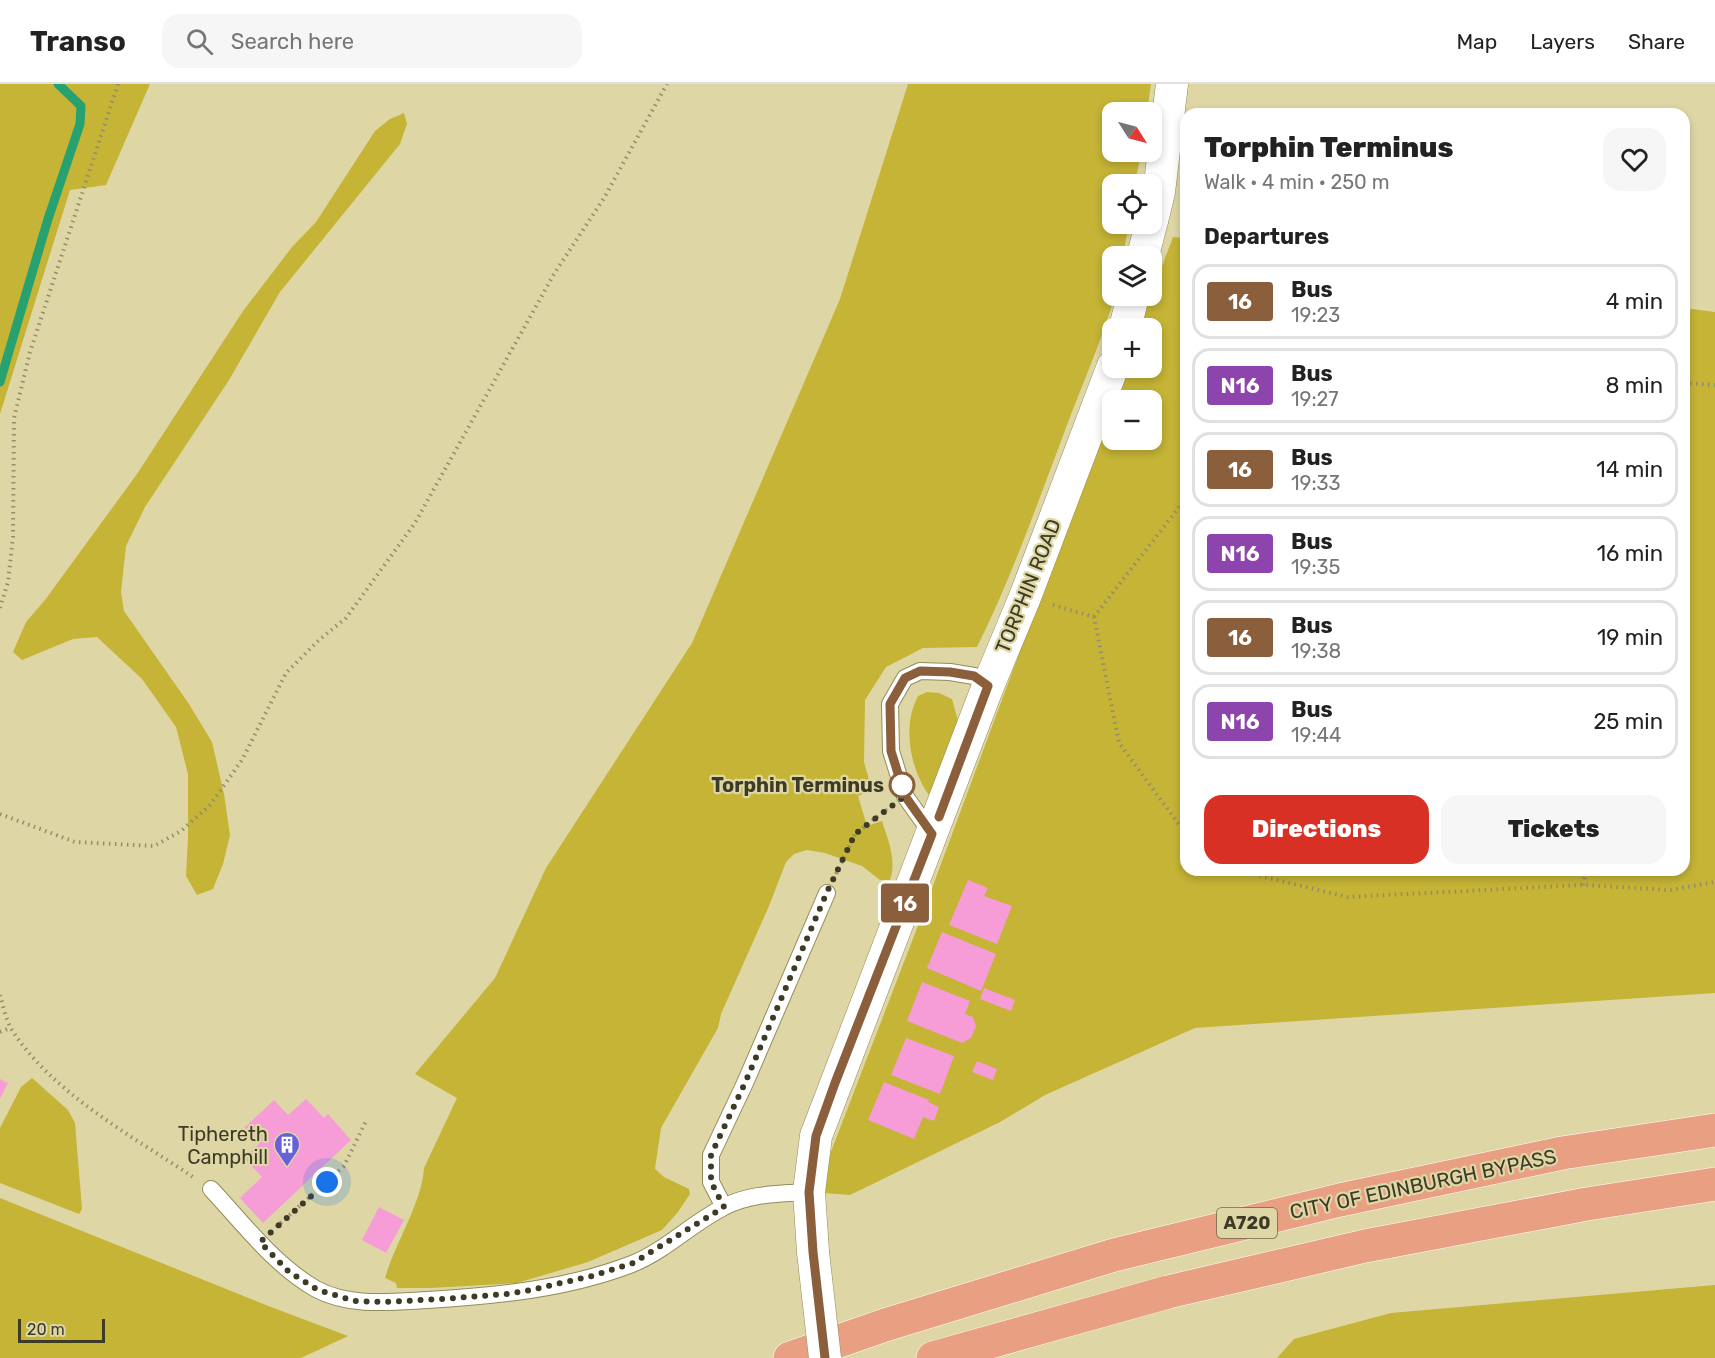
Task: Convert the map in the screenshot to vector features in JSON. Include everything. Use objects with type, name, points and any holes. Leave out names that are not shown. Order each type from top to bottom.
[{"type":"highway","name":"CITY OF EDINBURGH BYPASS","points":[[790,1358],[885,1325],[1114,1255],[1341,1200],[1550,1155],[1715,1130]]},
{"type":"highway","name":"A720","points":[[933,1358],[1168,1292],[1365,1246],[1587,1204],[1715,1184]]},
{"type":"street","points":[[1161,174],[1172,84]]},
{"type":"street","name":"TORPHIN ROAD","points":[[825,1358],[809,1192],[816,1136],[1108,378]]},
{"type":"lane","points":[[932,834],[905,796],[891,751],[890,704],[905,678],[920,671],[974,676],[988,686]]},
{"type":"lane","points":[[724,1207],[711,1182],[711,1155],[745,1083],[827,892]]},
{"type":"lane","points":[[211,1189],[289,1272],[318,1290],[355,1301],[383,1302],[507,1294],[545,1287],[633,1263],[724,1207],[742,1199],[809,1192]]},
{"type":"path","points":[[0,608],[8,582],[13,537],[14,418],[30,352],[118,84]]},
{"type":"path","points":[[0,814],[75,842],[154,846],[181,831],[210,806],[242,760],[286,673],[319,640],[346,618],[415,523],[555,274],[604,198],[668,84]]},
{"type":"path","points":[[1690,383],[1715,385]]},
{"type":"path","points":[[1180,506],[1094,617],[1119,743],[1180,826]]},
{"type":"path","points":[[1025,597],[1094,617]]},
{"type":"path","points":[[827,892],[855,834],[905,796]]},
{"type":"path","points":[[1261,876],[1347,897],[1583,885],[1670,890],[1715,882]]},
{"type":"path","points":[[1583,885],[1585,876]]},
{"type":"path","points":[[0,995],[10,1028],[34,1059],[79,1100],[211,1189]]},
{"type":"path","points":[[0,1032],[10,1028]]},
{"type":"path","points":[[260,1242],[344,1166],[366,1121]]},
{"type":"shaded area","points":[[0,84],[150,84],[106,185],[70,190],[0,414]]},
{"type":"shaded area","points":[[908,84],[1151,84],[1148,102],[1102,102],[1102,162],[1139,162],[1137,174],[1102,174],[1102,234],[1127,234],[1125,246],[1102,246],[1102,306],[1111,306],[1107,318],[1102,318],[1102,333],[1096,350],[1032,519],[989,622],[977,647],[923,648],[886,667],[865,700],[864,762],[872,790],[858,796],[867,826],[882,821],[893,865],[890,880],[880,880],[862,866],[825,853],[807,850],[794,854],[786,862],[721,1014],[718,1028],[661,1128],[655,1169],[664,1177],[689,1189],[690,1194],[662,1230],[588,1262],[517,1283],[397,1288],[396,1283],[385,1278],[389,1265],[413,1209],[424,1168],[457,1098],[415,1074],[495,978],[546,868],[692,643],[840,299]]},
{"type":"shaded area","points":[[404,113],[407,124],[400,144],[280,292],[229,380],[145,507],[126,546],[121,592],[124,611],[189,704],[212,742],[224,794],[230,835],[223,864],[213,889],[197,895],[186,876],[188,774],[176,727],[142,679],[97,637],[73,639],[22,660],[13,652],[26,622],[45,600],[137,474],[243,311],[292,247],[316,222],[375,131],[390,119]]},
{"type":"shaded area","points":[[1173,237],[1180,238],[1180,876],[1690,876],[1690,309],[1715,312],[1715,993],[1195,1028],[1045,1095],[1000,1122],[850,1195],[825,1193],[827,1162],[921,918],[1102,430],[1102,450],[1162,450],[1162,390],[1117,390],[1121,378],[1162,378],[1162,318],[1143,318],[1147,306],[1162,306],[1162,266]]},
{"type":"shaded area","points":[[927,692],[939,693],[952,699],[958,721],[929,795],[917,773],[909,734],[910,720],[918,696]]},
{"type":"shaded area","points":[[32,1078],[68,1110],[75,1123],[82,1209],[79,1214],[0,1183],[0,1128],[21,1087]]},
{"type":"shaded area","points":[[0,1198],[348,1336],[301,1358],[0,1358]]},
{"type":"shaded area","points":[[1715,1285],[1715,1358],[1277,1358],[1294,1339],[1391,1313]]},
{"type":"building","points":[[968,880],[988,888],[984,896],[1012,906],[997,944],[949,925]]},
{"type":"building","points":[[942,932],[996,954],[981,991],[927,968]]},
{"type":"building","points":[[922,982],[970,1001],[965,1014],[973,1017],[976,1026],[971,1038],[962,1043],[907,1021]]},
{"type":"building","points":[[984,988],[1015,1000],[1011,1011],[980,999]]},
{"type":"building","points":[[906,1038],[954,1056],[940,1094],[891,1075]]},
{"type":"building","points":[[977,1061],[997,1069],[993,1080],[972,1072]]},
{"type":"building","points":[[0,1079],[8,1083],[0,1099]]},
{"type":"building","points":[[884,1082],[929,1100],[928,1102],[939,1107],[934,1121],[923,1117],[914,1139],[868,1120]]},
{"type":"building","name":"Tiphereth Camphill","points":[[306,1099],[324,1118],[328,1114],[351,1140],[263,1223],[240,1198],[262,1177],[244,1158],[259,1144],[244,1128],[274,1100],[288,1115]]},
{"type":"building","points":[[379,1207],[404,1220],[386,1253],[362,1240]]},
{"type":"waterway","points":[[0,382],[48,219],[80,124],[81,106],[58,84]]},
{"type":"bus line","name":"16","points":[[825,1358],[809,1192],[816,1136],[932,834],[905,796],[891,751],[890,704],[905,678],[920,671],[974,676],[988,686],[939,817]]},
{"type":"place","name":"Torphin Terminus","points":[[902,785]]},
{"type":"place","name":"Tiphereth Camphill","points":[[287,1168]]},
{"type":"route","points":[[327,1182],[260,1242],[289,1272],[318,1290],[355,1301],[383,1302],[507,1294],[592,1276],[633,1263],[724,1207],[711,1182],[711,1155],[745,1083],[827,892],[855,834],[905,796],[902,785]]}]
